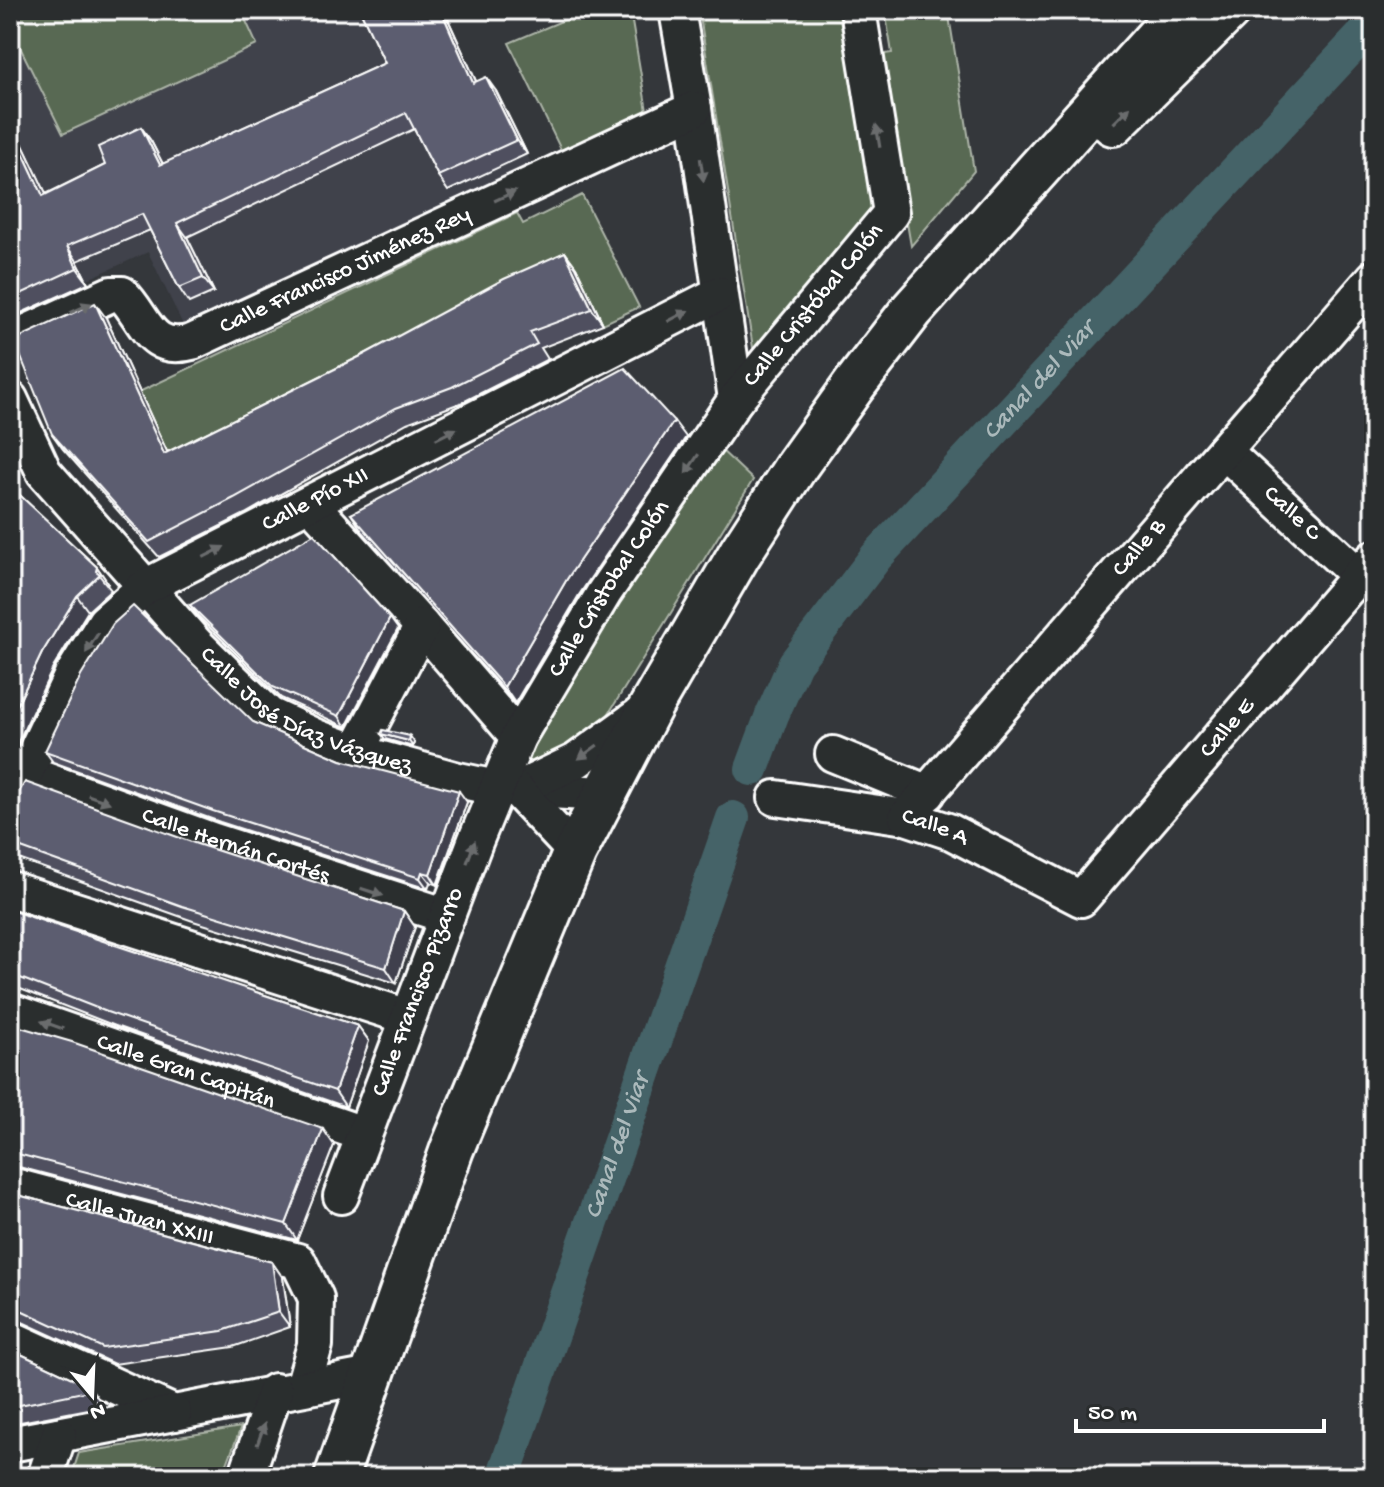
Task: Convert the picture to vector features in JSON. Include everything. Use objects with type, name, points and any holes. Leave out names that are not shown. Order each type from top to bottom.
[{"type":"main road","points":[[336,1477],[452,1149],[575,852],[651,706],[740,553],[797,465],[912,310],[1181,10]]},
{"type":"main road","points":[[740,553],[926,325],[1029,208],[1229,10]]},
{"type":"street","points":[[677,10],[736,399]]},
{"type":"street","name":"Calle Cristóbal Colón","points":[[736,399],[891,213],[858,10]]},
{"type":"street","name":"Calle Francisco Jiménez Rey","points":[[10,340],[111,294],[122,294],[151,335],[159,341],[171,345],[192,342],[694,109]]},
{"type":"street","name":"Calle B","points":[[917,805],[1374,278]]},
{"type":"street","name":"Calle Pío XII","points":[[10,806],[71,677],[105,622],[145,587],[719,294]]},
{"type":"street","points":[[10,399],[44,472]]},
{"type":"street","name":"Calle Cristobal Colón","points":[[506,789],[518,737],[604,593],[736,399]]},
{"type":"street","name":"Calle C","points":[[1224,451],[1366,567]]},
{"type":"street","points":[[10,452],[44,472]]},
{"type":"street","name":"Calle José Díaz Vázquez","points":[[44,472],[196,644],[269,715],[316,737],[400,766],[506,789],[604,794]]},
{"type":"street","points":[[310,503],[518,737]]},
{"type":"street","name":"Calle E","points":[[1081,899],[1366,567]]},
{"type":"street","points":[[356,752],[422,626]]},
{"type":"street","points":[[575,852],[506,789],[576,761],[651,706]]},
{"type":"street","name":"Calle A","points":[[833,754],[917,805],[951,832],[1081,899]]},
{"type":"street","name":"Calle Hernán Cortés","points":[[26,773],[214,841],[447,916]]},
{"type":"street","name":"Calle Francisco Pizarro","points":[[341,1196],[447,916],[506,789]]},
{"type":"street","name":"Calle A","points":[[776,798],[917,805]]},
{"type":"street","points":[[10,889],[408,1017]]},
{"type":"street","name":"Calle Gran Capitán","points":[[10,1011],[363,1134]]},
{"type":"street","name":"Calle Juan XXIII","points":[[10,1185],[298,1261],[316,1298],[315,1345],[289,1389]]},
{"type":"street","points":[[10,1338],[174,1413]]},
{"type":"street","points":[[10,1444],[372,1375]]},
{"type":"street","points":[[246,1477],[289,1389]]},
{"type":"street","points":[[45,1477],[59,1435]]},
{"type":"shaded area","points":[[241,10],[457,10],[448,17],[483,97],[496,91],[532,165],[186,331],[148,252],[86,280],[10,118],[10,27],[63,134],[257,44]]},
{"type":"green space","points":[[10,10],[241,10],[257,45],[63,134],[10,27]]},
{"type":"green space","points":[[588,10],[630,10],[648,117],[564,156],[509,43]]},
{"type":"green space","points":[[699,10],[842,10],[874,206],[754,354]]},
{"type":"green space","points":[[885,10],[948,10],[974,171],[911,246],[878,55],[892,53]]},
{"type":"green space","points":[[582,195],[639,307],[603,324],[576,267],[175,469],[139,392],[517,213],[523,224]]},
{"type":"green space","points":[[719,448],[753,480],[593,739],[543,766],[516,761]]},
{"type":"green space","points":[[241,1427],[222,1477],[71,1477],[79,1453]]},
{"type":"building","points":[[360,10],[441,10],[473,83],[486,77],[517,140],[438,176],[406,113],[177,223],[203,278],[179,288],[142,214],[67,246],[77,268],[10,299],[10,125],[43,196],[105,165],[98,147],[141,127],[160,165],[385,63]]},
{"type":"building","points":[[565,252],[592,309],[530,332],[537,344],[452,387],[396,408],[149,542],[52,434],[14,340],[95,303],[164,454],[363,355],[504,279]]},
{"type":"building","points":[[625,368],[674,421],[567,579],[504,687],[351,514]]},
{"type":"building","points":[[10,486],[97,567],[96,571],[100,574],[77,596],[42,653],[10,720]]},
{"type":"building","points":[[314,534],[390,618],[339,716],[273,687],[190,605]]},
{"type":"building","points":[[133,606],[253,722],[341,760],[459,791],[430,874],[422,872],[420,878],[213,811],[45,751],[81,676],[113,624]]},
{"type":"building","points":[[383,730],[410,736],[409,741],[381,734]]},
{"type":"building","points":[[25,782],[197,844],[404,911],[386,968],[182,906],[10,844],[10,807]]},
{"type":"building","points":[[10,910],[358,1026],[335,1091],[107,1012],[10,974]]},
{"type":"building","points":[[10,1024],[72,1042],[323,1129],[286,1224],[10,1152]]},
{"type":"building","points":[[10,1193],[272,1262],[279,1312],[222,1331],[103,1348],[10,1305]]},
{"type":"building","points":[[10,1349],[89,1386],[88,1391],[10,1407]]},
{"type":"waterway","name":"Canal del Viar","points":[[752,769],[795,663],[876,557],[1374,23]]},
{"type":"waterway","name":"Canal del Viar","points":[[503,1477],[733,818]]}]
